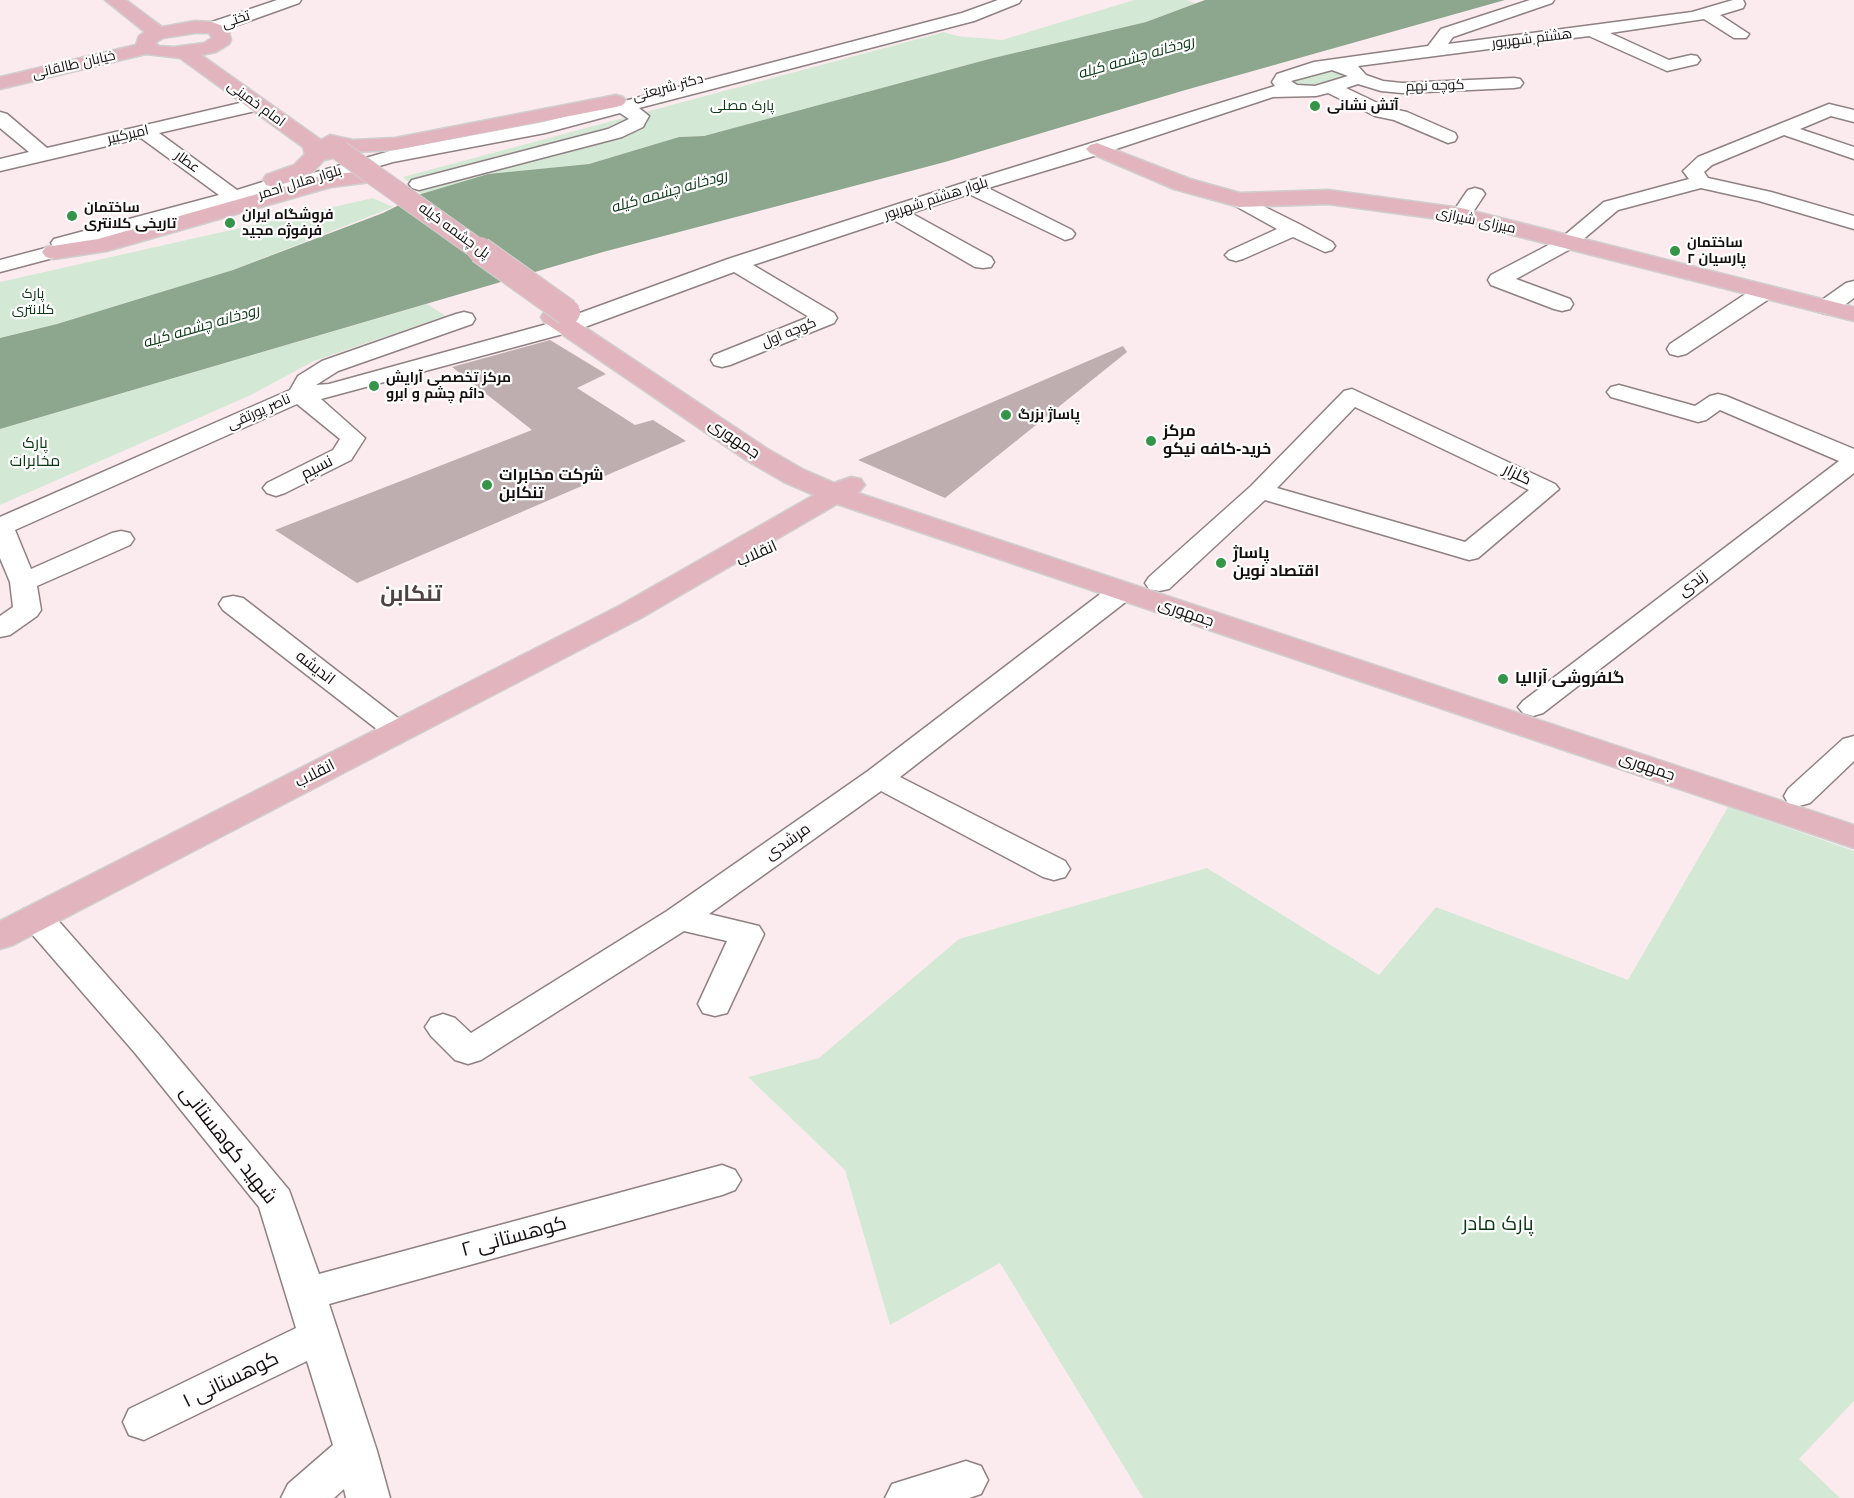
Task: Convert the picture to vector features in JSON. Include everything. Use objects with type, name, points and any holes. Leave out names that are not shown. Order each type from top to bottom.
[{"type":"main road","points":[[114,0],[163,53],[186,53],[211,38]]},
{"type":"main road","points":[[141,0],[182,27]]},
{"type":"main road","name":"خیابان طالقانی","points":[[0,83],[153,40],[182,27],[211,38]]},
{"type":"main road","name":"امام خمینی","points":[[211,38],[216,57],[344,159]]},
{"type":"main road","name":"امام خمینی","points":[[186,53],[257,105],[344,159]]},
{"type":"main road","points":[[51,249],[79,233],[230,194],[302,170],[312,162],[316,154],[389,165],[415,158],[530,137],[590,122],[620,104]]},
{"type":"main road","points":[[51,249],[99,246],[329,181],[353,146],[395,144],[620,104]]},
{"type":"main road","name":"میرزای شیرازی","points":[[1097,149],[1182,184],[1239,200],[1328,197],[1461,214],[1567,243],[1854,314]]},
{"type":"main road","name":"پل چشمه کیله","points":[[344,159],[566,319]]},
{"type":"main road","name":"جمهوری","points":[[566,319],[756,454],[794,476],[846,489],[1159,583],[1854,814]]},
{"type":"main road","name":"جمهوری","points":[[846,489],[889,512],[1854,837]]},
{"type":"main road","name":"انقلاب","points":[[0,936],[630,612],[846,489]]},
{"type":"main road","name":"انقلاب","points":[[630,612],[838,518],[889,512]]},
{"type":"street","name":"تختی","points":[[211,38],[293,0]]},
{"type":"street","name":"دکتر شریعتی","points":[[620,104],[814,53],[968,17],[1013,0]]},
{"type":"street","points":[[1435,51],[1447,33],[1546,0]]},
{"type":"street","name":"هشتم شهریور","points":[[1289,84],[1326,65],[1592,31],[1705,13],[1732,2]]},
{"type":"street","points":[[1705,13],[1740,34]]},
{"type":"street","points":[[1592,31],[1666,66],[1691,60]]},
{"type":"street","name":"کوچه نهم","points":[[1326,65],[1352,70],[1358,74],[1357,78],[1381,86],[1402,88],[1514,83]]},
{"type":"street","points":[[1289,84],[1316,92],[1357,78]]},
{"type":"street","name":"بلوار هشتم شهریور","points":[[566,319],[705,268],[1247,84],[1289,84]]},
{"type":"street","name":"بلوار هشتم شهریور","points":[[705,268],[736,264],[970,187],[1097,149],[1271,92],[1289,84]]},
{"type":"street","points":[[1329,87],[1382,112],[1400,116],[1448,137]]},
{"type":"street","points":[[419,184],[615,133],[636,123],[640,116],[620,104]]},
{"type":"street","points":[[1799,104],[1815,116]]},
{"type":"street","name":"امیرکبیر","points":[[0,165],[257,105]]},
{"type":"street","points":[[1701,182],[1693,171],[1705,161],[1829,110],[1851,112]]},
{"type":"street","points":[[0,118],[44,155]]},
{"type":"street","points":[[1783,129],[1854,153]]},
{"type":"street","name":"عطار","points":[[144,131],[230,194]]},
{"type":"street","points":[[1562,304],[1499,280],[1567,243],[1611,206],[1701,182],[1764,196],[1854,223]]},
{"type":"street","points":[[970,187],[1065,234]]},
{"type":"street","points":[[1461,214],[1475,194]]},
{"type":"street","points":[[1239,200],[1325,246]]},
{"type":"street","points":[[896,213],[983,262]]},
{"type":"street","points":[[1236,255],[1294,229]]},
{"type":"street","points":[[0,258],[51,249]]},
{"type":"street","points":[[0,266],[51,249]]},
{"type":"street","name":"کوچه اول","points":[[722,360],[826,318],[736,264]]},
{"type":"street","points":[[1827,307],[1854,288]]},
{"type":"street","points":[[1678,349],[1764,292]]},
{"type":"street","points":[[300,394],[306,381],[330,366],[464,319]]},
{"type":"street","name":"ناصر پورتقی","points":[[0,527],[300,394],[349,386],[566,319]]},
{"type":"street","points":[[1619,392],[1698,415],[1718,401],[1854,459]]},
{"type":"street","name":"نسیم","points":[[276,488],[342,455],[353,438],[300,394]]},
{"type":"street","name":"گلزار","points":[[1159,583],[1260,490],[1352,396],[1546,489],[1469,552],[1260,490]]},
{"type":"street","name":"زندی","points":[[1533,707],[1854,459]]},
{"type":"street","points":[[0,527],[22,582],[27,610],[0,629]]},
{"type":"street","points":[[22,582],[121,539]]},
{"type":"street","name":"مرشدی","points":[[443,1027],[468,1051],[679,919],[879,778],[1122,591]]},
{"type":"street","name":"اندیشه","points":[[233,604],[397,731]]},
{"type":"street","points":[[1799,796],[1854,745]]},
{"type":"street","points":[[879,778],[1054,869]]},
{"type":"street","name":"شهید کوهستانی","points":[[36,917],[147,1044],[276,1201],[356,1451],[368,1498]]},
{"type":"street","points":[[679,919],[747,934],[715,1004]]},
{"type":"street","name":"کوهستانی ۲","points":[[305,1294],[722,1180]]},
{"type":"street","name":"کوهستانی ۱","points":[[144,1422],[318,1337]]},
{"type":"street","points":[[303,1498],[356,1451]]},
{"type":"street","points":[[907,1498],[966,1480]]},
{"type":"green space","name":"پارک مصلی","points":[[1134,0],[1187,0],[1197,4],[1146,22],[989,59],[704,136],[679,137],[589,164],[488,174],[421,194],[403,177],[944,32],[957,36],[1002,40]]},
{"type":"green space","points":[[1329,68],[1348,75],[1309,87],[1296,86],[1291,81]]},
{"type":"green space","name":"پارک کلانتری","points":[[373,198],[393,207],[233,270],[57,324],[0,338],[0,282]]},
{"type":"green space","name":"پارک مخابرات","points":[[427,304],[446,316],[314,361],[251,395],[0,505],[0,429]]},
{"type":"green space","name":"پارک مادر","points":[[1728,807],[1854,851],[1854,1401],[1799,1459],[1840,1498],[1143,1498],[1000,1263],[890,1325],[845,1170],[748,1077],[819,1058],[959,939],[1207,868],[1379,975],[1436,907],[1628,980]]},
{"type":"water","name":"رودخانه چشمه کیله","points":[[1205,0],[1505,0],[1182,91],[945,162],[603,252],[0,429],[0,338],[57,324],[233,270],[383,213],[421,194],[488,174],[589,164],[679,137],[704,136],[989,59],[1146,22]]},
{"type":"building","name":"شرکت مخابرات تنکابن","points":[[550,340],[606,374],[577,388],[635,425],[653,420],[686,441],[357,583],[275,530],[532,430],[452,367]]},
{"type":"building","name":"پاساژ بزرگ","points":[[1123,346],[1127,352],[945,498],[858,460]]},
{"type":"place","name":"آتش نشانی","points":[[1315,106]]},
{"type":"place","name":"ساختمان تاریخی کلانتری","points":[[72,216]]},
{"type":"place","name":"فروشگاه ایران فرفوژه مجید","points":[[230,223]]},
{"type":"place","name":"ساختمان پارسیان ۲","points":[[1675,251]]},
{"type":"place","name":"مرکز تخصصی آرایش دائم چشم و ابرو","points":[[374,386]]},
{"type":"place","name":"پاساژ بزرگ","points":[[1006,415]]},
{"type":"place","name":"مرکز خرید-کافه نیکو","points":[[1151,441]]},
{"type":"place","name":"شرکت مخابرات تنکابن","points":[[487,485]]},
{"type":"place","name":"پاساژ اقتصاد نوین","points":[[1221,563]]},
{"type":"place","name":"گلفروشی آزالیا","points":[[1503,679]]},
{"type":"district","name":"تنکابن","points":[[411,595]]}]
